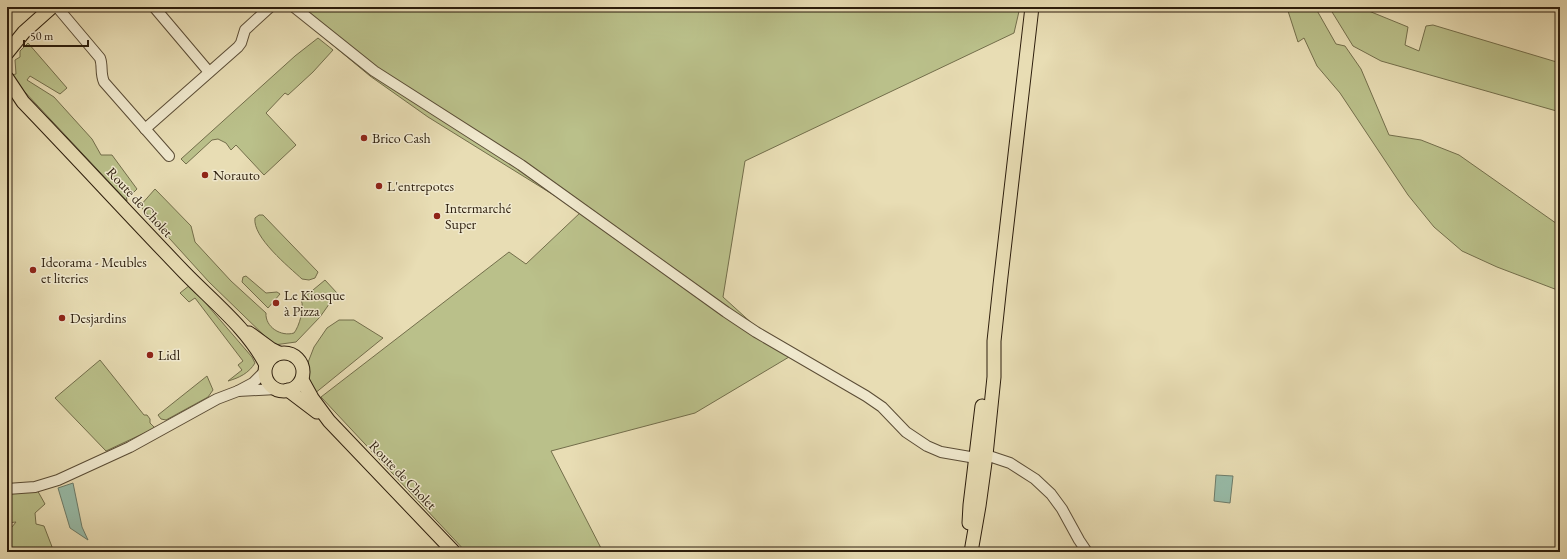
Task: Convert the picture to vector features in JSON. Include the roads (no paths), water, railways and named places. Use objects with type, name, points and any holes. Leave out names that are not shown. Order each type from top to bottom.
[{"type":"main road","points":[[7,43],[24,32],[52,7]]},
{"type":"main road","points":[[970,552],[970,505],[981,456],[987,372],[994,341],[1032,7]]},
{"type":"main road","points":[[7,53],[24,32]]},
{"type":"main road","name":"Route de Cholet","points":[[7,78],[23,102],[185,274],[235,322],[260,342],[279,353]]},
{"type":"main road","name":"Route de Cholet","points":[[7,90],[23,102]]},
{"type":"main road","name":"Route de Cholet","points":[[235,322],[262,358],[266,368]]},
{"type":"main road","points":[[279,353],[291,353],[300,360],[304,370],[302,380],[296,387],[283,390],[268,382],[266,368],[271,358],[279,353]]},
{"type":"main road","name":"Route de Cholet","points":[[302,380],[312,398],[329,421],[454,552]]},
{"type":"main road","name":"Route de Cholet","points":[[283,390],[329,421]]},
{"type":"street","points":[[57,7],[100,58],[103,65],[101,75],[104,82],[169,156]]},
{"type":"street","points":[[154,7],[210,72]]},
{"type":"street","points":[[145,130],[238,47],[241,43],[245,30],[270,7]]},
{"type":"street","points":[[294,7],[374,71],[521,165],[750,328],[866,396],[882,407],[906,432],[927,446],[941,452],[970,457],[981,456],[1010,463],[1035,479],[1051,494],[1062,509],[1078,540],[1087,552]]},
{"type":"street","points":[[7,489],[35,486],[58,480],[130,447],[218,399],[253,383],[266,368]]},
{"type":"street","points":[[238,391],[283,390]]},
{"type":"place","name":"Brico Cash","points":[[364,138]]},
{"type":"place","name":"Norauto","points":[[205,175]]},
{"type":"place","name":"L'entrepotes","points":[[379,186]]},
{"type":"place","name":"Intermarché Super","points":[[437,216]]},
{"type":"place","name":"Ideorama - Meubles et literies","points":[[33,270]]},
{"type":"place","name":"Le Kiosque à Pizza","points":[[276,303]]},
{"type":"place","name":"Desjardins","points":[[62,318]]},
{"type":"place","name":"Lidl","points":[[150,355]]}]
